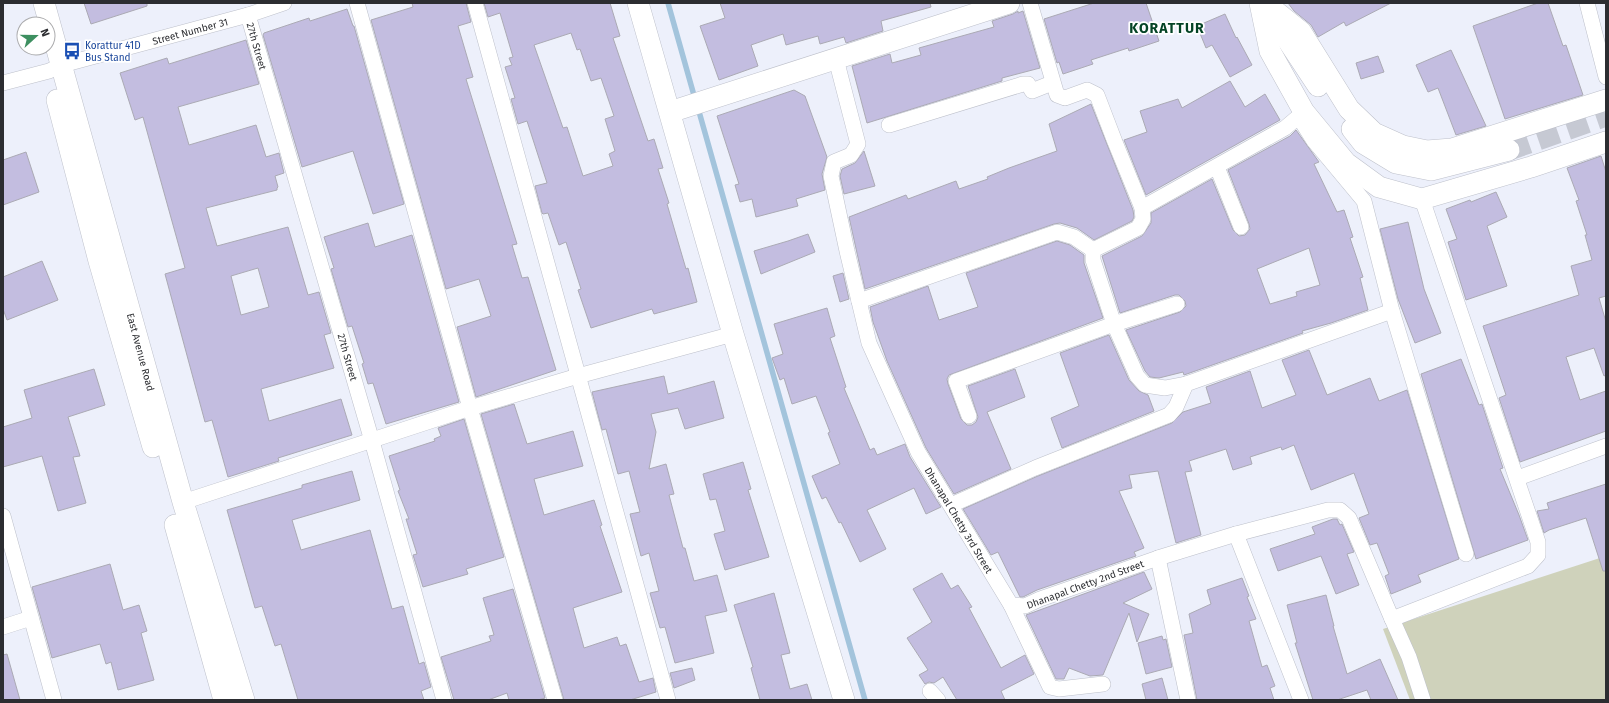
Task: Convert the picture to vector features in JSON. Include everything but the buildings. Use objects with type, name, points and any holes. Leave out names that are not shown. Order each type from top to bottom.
[{"type":"street","points":[[30,3],[34,16]]},
{"type":"street","name":"East Avenue Road","points":[[44,3],[56,68],[99,261],[224,700]]},
{"type":"street","name":"Street Number 31","points":[[3,83],[248,15],[284,3]]},
{"type":"street","points":[[356,3],[470,408],[555,700]]},
{"type":"street","points":[[475,3],[668,700]]},
{"type":"street","points":[[638,3],[733,334],[844,700]]},
{"type":"street","points":[[670,112],[690,104],[1009,3]]},
{"type":"street","points":[[1030,3],[1056,95],[1065,98],[1087,90],[1097,95],[1142,208],[1143,219],[1138,228],[1093,250]]},
{"type":"street","points":[[1263,3],[1301,32],[1349,109],[1374,133],[1403,146],[1426,151],[1452,149],[1606,100]]},
{"type":"street","points":[[1263,3],[1270,51],[1314,141],[1364,201],[1392,311],[1466,554]]},
{"type":"street","points":[[1263,3],[1327,101],[1363,143],[1396,163],[1431,170],[1509,150]]},
{"type":"street","points":[[1587,3],[1606,77]]},
{"type":"street","name":"27th Street","points":[[248,15],[372,441],[444,700]]},
{"type":"street","name":"East Avenue Road","points":[[48,56],[56,68],[183,502],[244,700]]},
{"type":"street","name":"Dhanapal Chetty 3rd Street","points":[[836,59],[858,144],[851,155],[834,162],[831,176],[869,343],[918,452],[1011,605],[1050,687],[1060,689],[1103,684]]},
{"type":"street","points":[[889,125],[1023,84],[1028,84],[1032,92],[1052,83]]},
{"type":"street","points":[[1142,208],[1285,128],[1302,114]]},
{"type":"street","points":[[1302,114],[1346,163],[1379,187],[1422,199],[1531,167],[1606,142]]},
{"type":"street","points":[[1217,167],[1241,227]]},
{"type":"street","points":[[1422,199],[1518,478],[1538,542],[1538,555],[1528,566],[1392,619],[1409,657],[1423,700]]},
{"type":"street","points":[[859,301],[1057,232],[1074,237],[1093,250]]},
{"type":"street","points":[[1093,250],[1093,260],[1114,324],[1138,376],[1145,385],[1165,388],[1186,384],[1392,311]]},
{"type":"street","points":[[969,416],[956,381],[1114,324],[1177,304]]},
{"type":"street","points":[[183,502],[470,408],[578,376],[733,334]]},
{"type":"street","points":[[951,505],[1035,468],[1169,415],[1176,407],[1186,384]]},
{"type":"street","points":[[1518,478],[1606,446]]},
{"type":"street","name":"Dhanapal Chetty 2nd Street","points":[[1011,605],[1025,606],[1040,599],[1158,558],[1236,534],[1328,510],[1340,510],[1349,518],[1392,619]]},
{"type":"street","points":[[3,516],[54,700]]},
{"type":"street","points":[[1236,534],[1302,700]]},
{"type":"street","points":[[1158,558],[1188,700]]},
{"type":"street","points":[[3,627],[31,618]]},
{"type":"green space","points":[[1606,556],[1606,700],[1410,700],[1383,629]]},
{"type":"waterway","points":[[668,3],[695,99]]},
{"type":"waterway","points":[[698,108],[865,700]]},
{"type":"tunnel","points":[[1509,150],[1606,116]]},
{"type":"place","name":"Korattur 41D Bus Stand","points":[[72,51]]},
{"type":"district","name":"KORATTUR","points":[[1167,28]]}]
